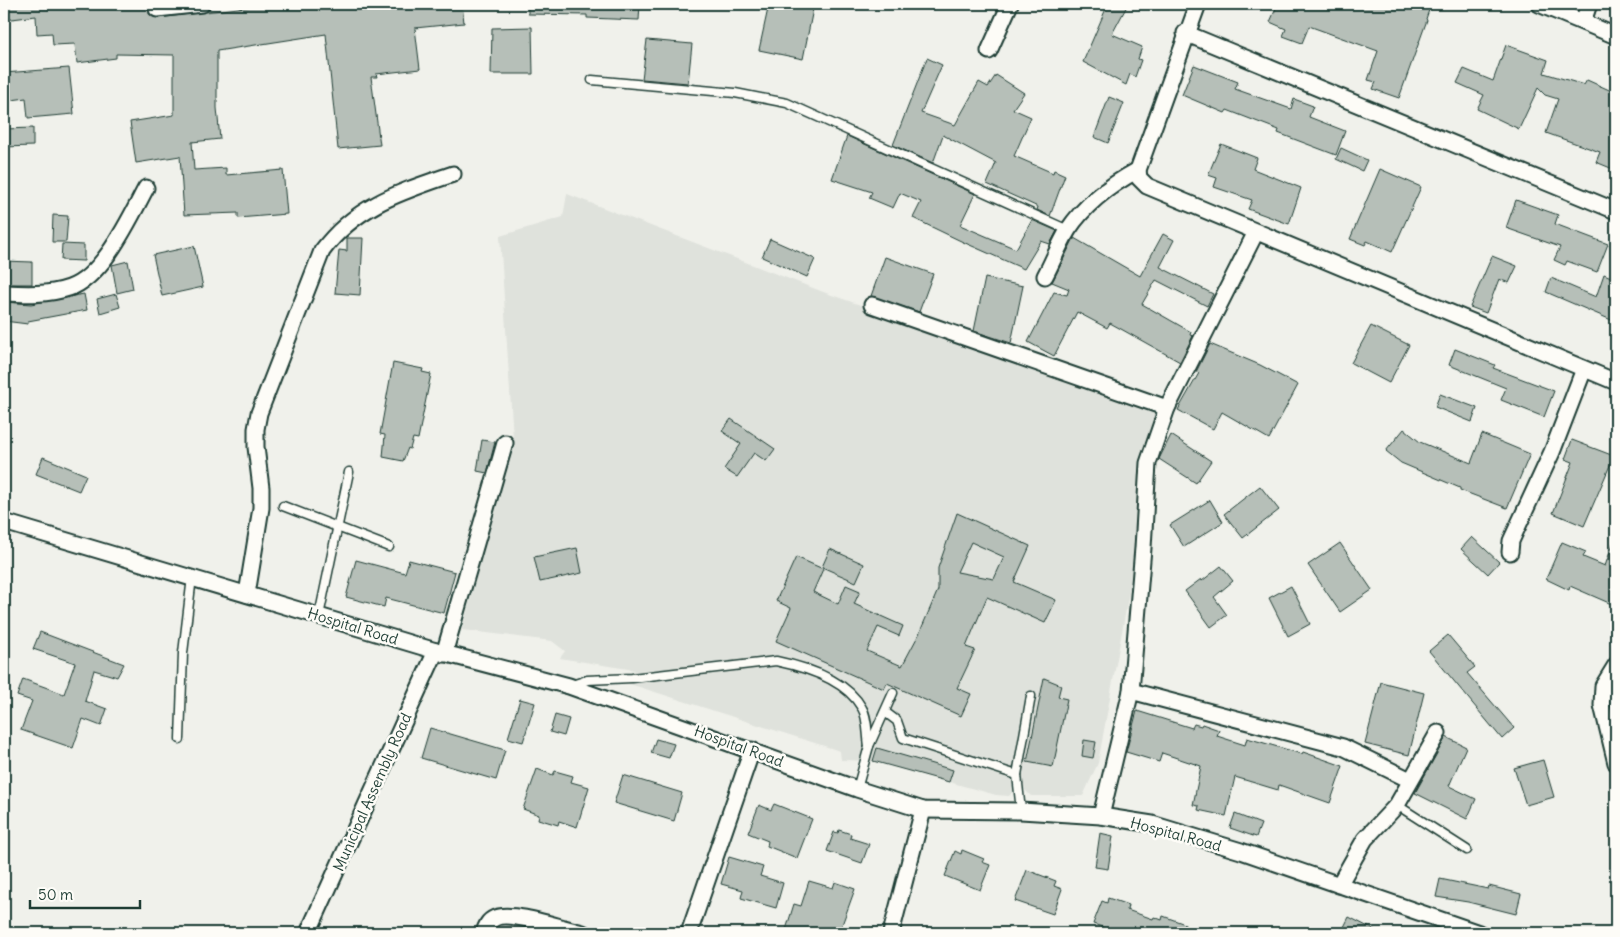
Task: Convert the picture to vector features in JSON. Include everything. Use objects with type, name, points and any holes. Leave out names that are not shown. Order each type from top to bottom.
[{"type":"street","points":[[157,9],[202,4]]},
{"type":"street","points":[[989,51],[1010,4]]},
{"type":"street","points":[[1198,4],[1185,33],[1138,170],[1139,178],[1148,186],[1616,382]]},
{"type":"street","points":[[1539,4],[1616,36]]},
{"type":"street","points":[[1583,22],[1589,4]]},
{"type":"street","points":[[1185,33],[1616,211]]},
{"type":"street","points":[[1045,276],[1068,230],[1096,198],[1115,182],[1138,170]]},
{"type":"street","points":[[247,594],[261,508],[262,488],[256,460],[257,421],[322,251],[335,234],[378,202],[453,174]]},
{"type":"street","points":[[4,294],[45,293],[70,288],[90,276],[124,230],[146,188]]},
{"type":"street","points":[[1101,816],[1131,691],[1148,463],[1167,408],[1256,232]]},
{"type":"street","points":[[872,305],[1167,408]]},
{"type":"street","points":[[1510,552],[1511,541],[1552,452],[1584,369]]},
{"type":"street","name":"Municipal Assembly Road","points":[[308,933],[440,652],[505,443]]},
{"type":"street","name":"Hospital Road","points":[[4,522],[440,652],[569,686],[857,789],[923,810],[1021,811],[1101,816],[1152,824],[1241,851],[1479,933]]},
{"type":"street","points":[[1616,665],[1603,686],[1602,705],[1616,763]]},
{"type":"street","points":[[1131,691],[1343,747],[1410,780]]},
{"type":"street","points":[[1339,885],[1365,839],[1397,805],[1438,733]]},
{"type":"street","points":[[689,933],[752,750]]},
{"type":"street","points":[[891,933],[923,810]]},
{"type":"street","points":[[484,933],[487,924],[496,917],[509,916],[583,933]]},
{"type":"lane","points":[[592,80],[735,93],[788,104],[1068,230]]},
{"type":"lane","points":[[319,616],[349,472]]},
{"type":"lane","points":[[283,506],[389,547]]},
{"type":"lane","points":[[180,739],[183,653],[192,578]]},
{"type":"lane","points":[[569,686],[587,680],[632,678],[776,661],[799,665],[832,680],[852,696],[863,708],[869,746]]},
{"type":"lane","points":[[857,789],[869,746],[893,693]]},
{"type":"lane","points":[[1021,811],[1017,774],[1031,696]]},
{"type":"lane","points":[[884,712],[897,721],[903,738],[1017,774]]},
{"type":"lane","points":[[1397,805],[1467,850]]},
{"type":"shaded area","points":[[567,194],[826,293],[1158,409],[1143,456],[1131,582],[1098,763],[1083,796],[1031,796],[1025,790],[1014,790],[1009,796],[996,795],[873,761],[841,760],[840,751],[630,684],[634,670],[560,658],[565,651],[552,641],[462,630],[513,438],[500,236],[563,217]]},
{"type":"building","points":[[4,4],[150,4],[149,14],[158,18],[270,4],[462,4],[464,23],[415,28],[420,69],[376,74],[377,77],[371,77],[380,145],[338,149],[326,34],[217,51],[217,108],[220,139],[192,142],[194,170],[226,168],[226,175],[283,170],[287,214],[238,218],[238,213],[184,215],[180,156],[136,163],[130,122],[174,115],[174,55],[116,54],[116,58],[77,63],[75,44],[53,45],[52,33],[37,34],[36,16],[4,20]]},
{"type":"building","points":[[528,4],[640,4],[639,20],[587,18],[587,15],[528,14]]},
{"type":"building","points":[[769,4],[814,4],[803,59],[759,50]]},
{"type":"building","points":[[1108,4],[1128,4],[1112,34],[1142,47],[1138,59],[1141,60],[1135,77],[1130,74],[1126,85],[1083,62]]},
{"type":"building","points":[[1278,4],[1431,4],[1399,98],[1373,89],[1376,82],[1368,80],[1378,51],[1309,26],[1302,43],[1283,36],[1286,29],[1270,22]]},
{"type":"building","points":[[532,27],[533,74],[491,74],[492,28]]},
{"type":"building","points":[[647,40],[692,44],[688,83],[642,79]]},
{"type":"building","points":[[1506,45],[1548,60],[1544,73],[1584,85],[1587,80],[1616,93],[1616,162],[1613,169],[1596,162],[1600,152],[1546,133],[1558,99],[1545,95],[1538,88],[1519,129],[1477,109],[1484,95],[1457,83],[1464,69],[1493,81]]},
{"type":"building","points":[[927,58],[942,65],[921,113],[955,125],[979,82],[988,87],[996,75],[1024,93],[1013,109],[1031,117],[1014,156],[1053,173],[1054,170],[1065,175],[1050,216],[1037,210],[1038,207],[987,184],[996,163],[943,135],[933,163],[893,145]]},
{"type":"building","points":[[1194,65],[1238,82],[1235,89],[1291,109],[1294,99],[1313,106],[1309,117],[1345,131],[1336,155],[1278,133],[1279,130],[1227,110],[1225,113],[1182,95]]},
{"type":"building","points":[[69,68],[74,114],[28,118],[26,98],[4,101],[4,73]]},
{"type":"building","points":[[1109,97],[1124,103],[1108,143],[1094,137]]},
{"type":"building","points":[[33,128],[33,146],[4,147],[4,129]]},
{"type":"building","points":[[847,136],[975,194],[960,225],[1016,249],[1032,220],[1057,231],[1050,244],[1041,241],[1024,269],[963,242],[913,218],[921,202],[900,193],[893,208],[869,198],[872,192],[832,179]]},
{"type":"building","points":[[1221,144],[1257,158],[1253,169],[1301,188],[1289,224],[1248,209],[1252,200],[1214,187],[1217,178],[1208,175]]},
{"type":"building","points":[[1341,148],[1367,160],[1362,171],[1336,159]]},
{"type":"building","points":[[1380,169],[1421,187],[1392,252],[1367,241],[1365,245],[1350,239]]},
{"type":"building","points":[[1516,200],[1558,215],[1555,224],[1608,244],[1597,272],[1567,261],[1565,265],[1554,260],[1560,247],[1506,228]]},
{"type":"building","points":[[53,215],[68,216],[66,242],[52,242]]},
{"type":"building","points":[[1163,234],[1174,240],[1160,267],[1213,294],[1207,306],[1156,280],[1142,304],[1191,332],[1190,335],[1193,336],[1180,362],[1110,323],[1107,328],[1077,312],[1054,356],[1028,342],[1054,292],[1067,295],[1069,289],[1052,282],[1074,238],[1140,276]]},
{"type":"building","points":[[347,238],[363,238],[360,295],[335,293],[339,250],[347,251]]},
{"type":"building","points":[[770,239],[815,259],[807,277],[762,257]]},
{"type":"building","points":[[62,244],[84,245],[84,261],[61,260]]},
{"type":"building","points":[[194,246],[203,287],[162,296],[153,255]]},
{"type":"building","points":[[1492,256],[1517,266],[1509,283],[1499,279],[1486,313],[1470,307]]},
{"type":"building","points":[[885,257],[933,274],[919,312],[871,296]]},
{"type":"building","points":[[4,261],[32,262],[32,284],[4,284]]},
{"type":"building","points":[[128,261],[133,289],[117,293],[112,265]]},
{"type":"building","points":[[1604,274],[1616,279],[1616,322],[1546,292],[1551,278],[1596,297]]},
{"type":"building","points":[[985,278],[1023,286],[1011,343],[974,331]]},
{"type":"building","points":[[84,294],[87,310],[28,321],[28,324],[4,321],[4,302],[31,304]]},
{"type":"building","points":[[116,294],[120,307],[100,313],[97,299]]},
{"type":"building","points":[[1371,326],[1409,345],[1389,383],[1351,363]]},
{"type":"building","points":[[1210,344],[1260,365],[1298,385],[1269,439],[1222,412],[1213,429],[1178,410],[1199,373],[1196,372]]},
{"type":"building","points":[[1455,349],[1495,365],[1493,368],[1554,391],[1544,417],[1501,400],[1506,388],[1449,365]]},
{"type":"building","points":[[393,363],[423,369],[422,372],[431,374],[418,439],[413,438],[410,449],[408,448],[403,461],[383,457],[385,435],[380,434]]},
{"type":"building","points":[[1440,394],[1477,408],[1472,422],[1435,407]]},
{"type":"building","points":[[731,419],[775,449],[766,461],[754,453],[737,477],[724,469],[741,444],[722,431]]},
{"type":"building","points":[[1404,429],[1420,442],[1471,463],[1482,434],[1530,454],[1507,508],[1460,490],[1460,488],[1401,463],[1386,451]]},
{"type":"building","points":[[1171,435],[1211,461],[1196,483],[1159,459]]},
{"type":"building","points":[[482,440],[495,442],[487,473],[477,471]]},
{"type":"building","points":[[1572,440],[1614,456],[1584,526],[1553,513],[1573,462],[1565,459]]},
{"type":"building","points":[[43,457],[86,475],[79,491],[36,474]]},
{"type":"building","points":[[1260,486],[1279,510],[1243,538],[1224,514]]},
{"type":"building","points":[[1210,500],[1223,522],[1184,547],[1170,525]]},
{"type":"building","points":[[957,513],[1030,546],[1014,582],[1056,600],[1045,623],[987,597],[966,647],[975,650],[957,688],[971,694],[961,716],[887,683],[884,689],[776,641],[791,608],[776,601],[796,557],[823,569],[813,592],[838,604],[846,585],[860,591],[854,604],[903,626],[899,636],[878,627],[867,651],[902,666],[919,634],[938,590],[938,568]],"holes":[[[971,542],[1004,557],[994,579],[957,572]]]},
{"type":"building","points":[[1472,537],[1499,562],[1488,574],[1461,549]]},
{"type":"building","points":[[1615,538],[1616,606],[1570,586],[1569,590],[1546,579],[1562,542],[1586,552],[1583,557],[1605,566]]},
{"type":"building","points":[[1340,543],[1372,590],[1340,612],[1308,565]]},
{"type":"building","points":[[577,548],[582,573],[540,582],[534,557]]},
{"type":"building","points":[[830,549],[864,564],[856,582],[822,567]]},
{"type":"building","points":[[356,560],[405,573],[409,560],[455,572],[444,613],[386,598],[384,607],[346,597]]},
{"type":"building","points":[[1221,566],[1233,581],[1214,597],[1227,615],[1211,627],[1185,591]]},
{"type":"building","points":[[1291,586],[1310,624],[1288,636],[1269,598]]},
{"type":"building","points":[[40,632],[124,664],[117,677],[94,670],[85,701],[107,709],[101,726],[83,719],[73,748],[21,730],[32,701],[17,696],[23,679],[64,694],[75,663],[33,649]]},
{"type":"building","points":[[1448,635],[1475,667],[1467,673],[1514,728],[1502,739],[1429,651]]},
{"type":"building","points":[[1044,678],[1061,685],[1058,697],[1067,699],[1053,767],[1027,762]]},
{"type":"building","points":[[1381,682],[1424,693],[1409,755],[1365,744]]},
{"type":"building","points":[[520,699],[535,703],[523,742],[508,738]]},
{"type":"building","points":[[1137,711],[1192,728],[1194,724],[1201,726],[1202,724],[1219,730],[1217,736],[1245,745],[1247,738],[1302,754],[1303,752],[1343,766],[1330,803],[1279,785],[1278,790],[1235,777],[1226,816],[1198,810],[1199,806],[1193,805],[1201,766],[1162,753],[1159,762],[1126,752]]},
{"type":"building","points":[[555,715],[569,719],[564,736],[550,732]]},
{"type":"building","points":[[430,728],[505,750],[496,780],[421,758]]},
{"type":"building","points":[[1446,737],[1466,747],[1449,786],[1476,799],[1467,819],[1415,793]]},
{"type":"building","points":[[656,739],[674,744],[669,758],[651,753]]},
{"type":"building","points":[[1084,740],[1096,742],[1093,758],[1082,756]]},
{"type":"building","points":[[877,748],[953,770],[949,782],[873,761]]},
{"type":"building","points":[[1543,760],[1554,797],[1526,805],[1514,768]]},
{"type":"building","points":[[537,769],[553,775],[555,771],[573,776],[571,782],[589,787],[577,827],[559,821],[558,825],[538,819],[539,815],[523,809]]},
{"type":"building","points":[[623,775],[682,793],[674,821],[614,803]]},
{"type":"building","points":[[774,804],[812,819],[797,858],[767,846],[768,841],[748,833],[759,805],[771,810]]},
{"type":"building","points":[[1235,814],[1261,824],[1256,837],[1230,828]]},
{"type":"building","points":[[839,830],[851,834],[850,838],[869,844],[862,863],[827,851],[834,832],[838,833]]},
{"type":"building","points":[[1100,833],[1113,836],[1108,869],[1095,867]]},
{"type":"building","points":[[962,850],[984,859],[982,862],[990,865],[980,890],[945,876],[955,851],[961,854]]},
{"type":"building","points":[[729,857],[763,867],[760,876],[783,883],[776,908],[741,898],[743,890],[721,884]]},
{"type":"building","points":[[1027,870],[1056,881],[1054,886],[1062,889],[1053,914],[1015,901]]},
{"type":"building","points":[[1440,879],[1488,889],[1489,886],[1521,894],[1516,914],[1468,902],[1436,897]]},
{"type":"building","points":[[809,881],[833,888],[835,882],[855,889],[839,933],[785,933],[794,904],[801,906]]},
{"type":"building","points":[[1108,898],[1128,905],[1127,910],[1153,919],[1154,917],[1162,920],[1163,916],[1185,924],[1181,933],[1121,933],[1093,924],[1102,901],[1107,903]]},
{"type":"building","points":[[1349,917],[1380,933],[1341,933]]}]
